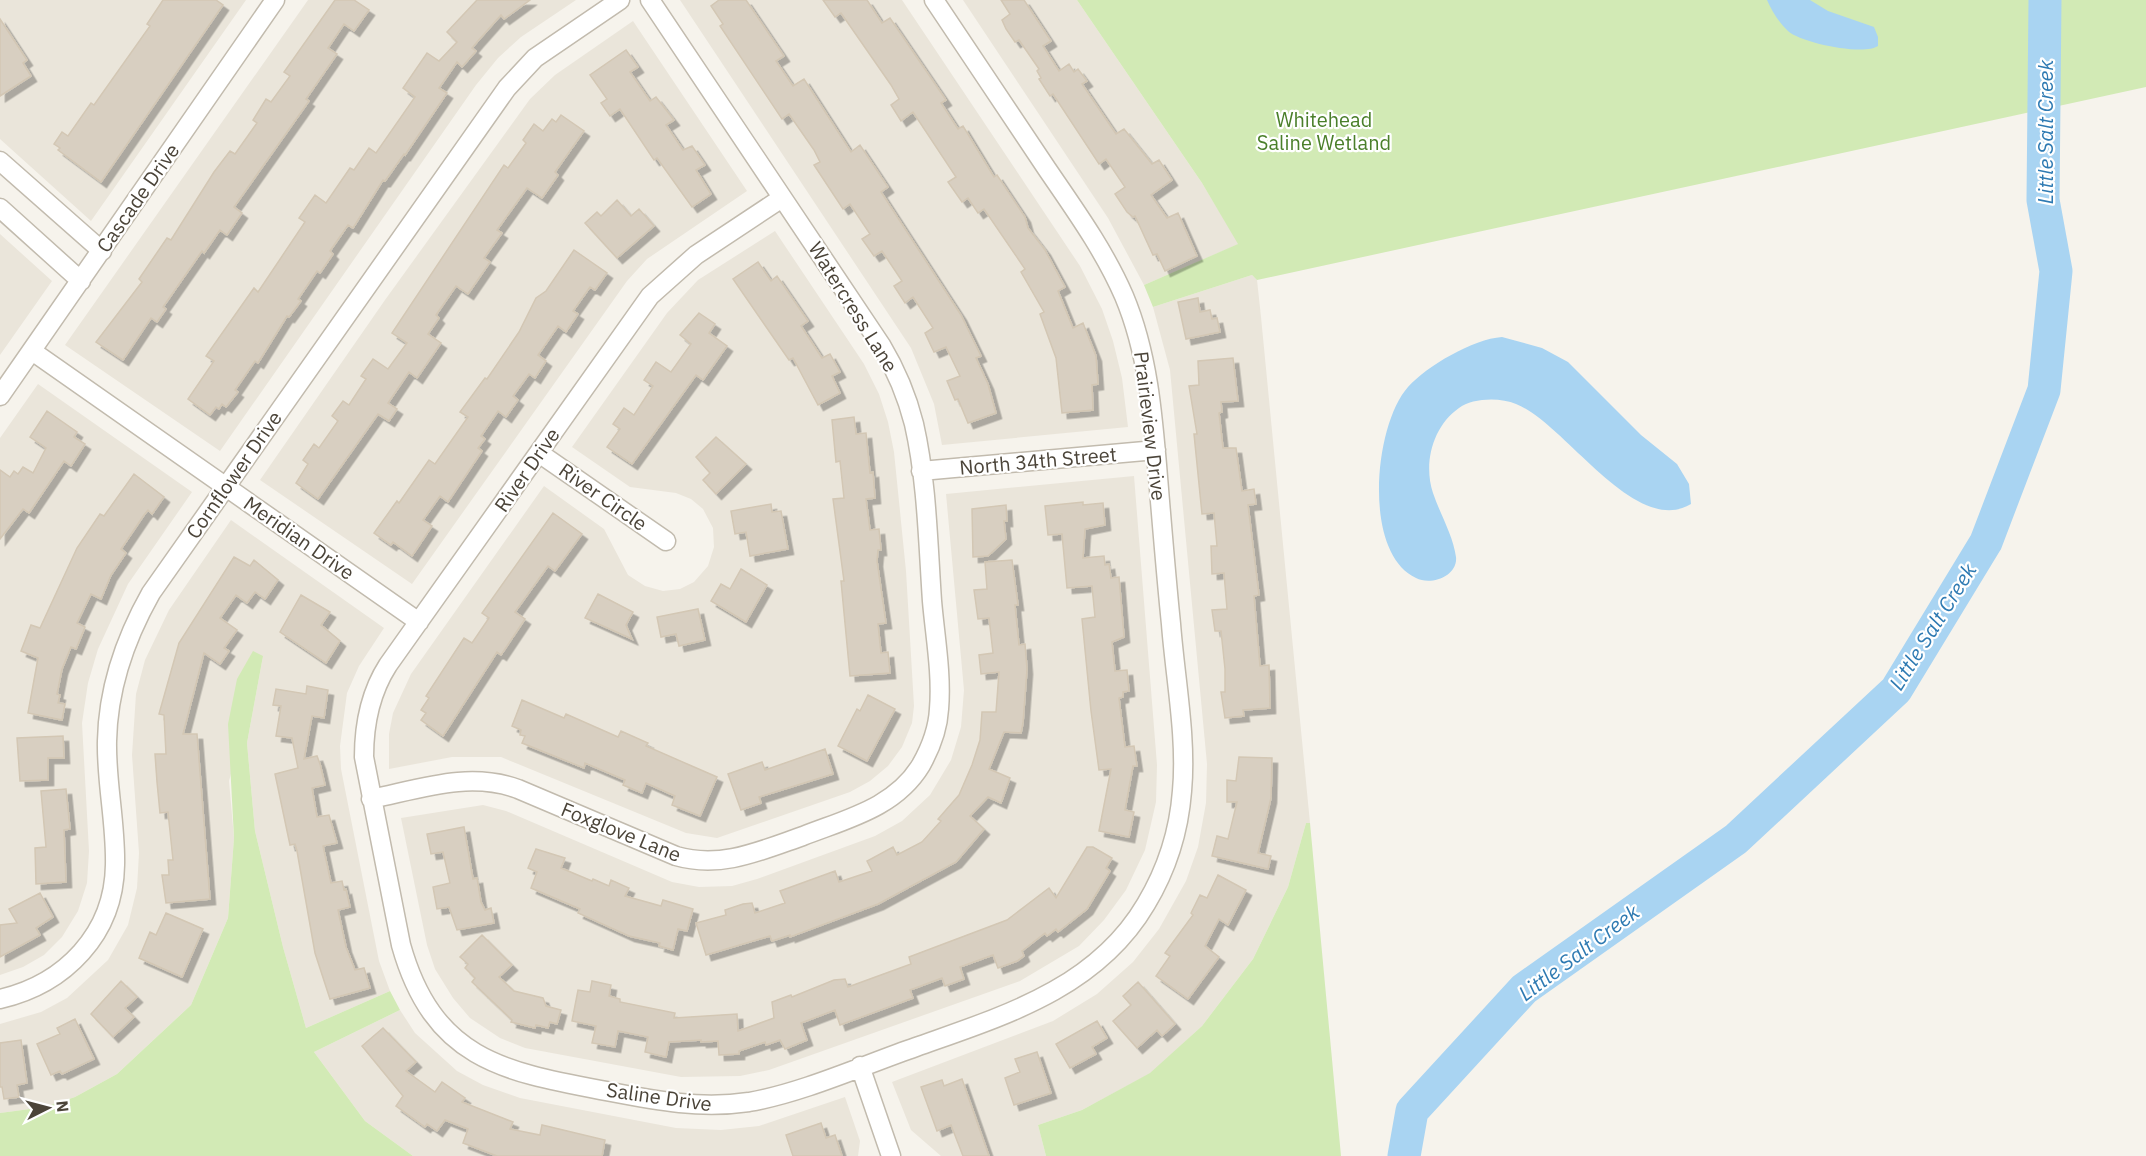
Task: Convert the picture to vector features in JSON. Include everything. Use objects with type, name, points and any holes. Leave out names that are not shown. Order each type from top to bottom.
[{"type":"street","name":"Cascade Drive","points":[[0,396],[275,0]]},
{"type":"street","name":"Cornflower Drive","points":[[0,999],[35,988],[59,974],[82,954],[104,918],[111,896],[115,867],[107,741],[110,706],[118,668],[128,638],[151,593],[507,88],[535,58],[620,0]]},
{"type":"street","name":"Watercress Lane","points":[[650,0],[889,358],[911,415],[921,471],[939,697],[936,728],[921,764]]},
{"type":"street","name":"Prairieview Drive","points":[[934,0],[1092,236],[1117,282],[1142,349],[1156,450],[1183,778],[1173,844],[1147,903]]},
{"type":"street","points":[[0,161],[102,251]]},
{"type":"street","name":"River Drive","points":[[371,799],[364,757],[368,712],[383,673],[635,315],[657,289],[696,255],[782,198]]},
{"type":"street","points":[[0,208],[81,281]]},
{"type":"street","name":"Meridian Drive","points":[[32,351],[419,622]]},
{"type":"street","name":"North 34th Street","points":[[921,471],[1156,450]]},
{"type":"street","name":"River Circle","points":[[539,453],[666,542]]},
{"type":"street","name":"Foxglove Lane","points":[[371,799],[456,782],[490,781],[518,789],[676,856],[697,861],[718,862],[752,854],[872,810],[903,787],[921,764]]},
{"type":"street","name":"Saline Drive","points":[[371,799],[401,945],[414,983],[440,1022],[474,1054],[503,1068],[537,1078],[696,1105],[722,1105],[761,1100],[1049,996],[1100,961],[1134,923],[1147,903]]},
{"type":"street","points":[[860,1066],[891,1156]]},
{"type":"shaded area","points":[[0,0],[246,0],[91,221],[0,139]]},
{"type":"shaded area","points":[[308,0],[576,0],[521,37],[498,58],[476,85],[220,451],[65,345]]},
{"type":"shaded area","points":[[680,0],[902,0],[1080,266],[1102,309],[1113,341],[1122,378],[1128,427],[942,445],[934,404],[911,348]]},
{"type":"shaded area","points":[[963,0],[1077,0],[1202,183],[1239,244],[1144,285],[1108,218]]},
{"type":"shaded area","points":[[633,21],[747,191],[647,259],[627,281],[412,584],[260,480],[385,300],[530,99],[555,75]]},
{"type":"shaded area","points":[[775,231],[864,364],[879,394],[888,422],[894,452],[906,571],[914,706],[912,723],[902,747],[888,766],[870,781],[850,792],[717,838],[686,833],[501,757],[452,757],[389,769],[389,734],[393,713],[411,674],[544,486],[604,529],[628,575],[645,586],[663,591],[680,589],[694,582],[708,566],[714,547],[713,528],[703,509],[691,499],[676,493],[630,487],[572,447],[667,313],[698,280]]},
{"type":"shaded area","points":[[0,234],[52,281],[0,355]]},
{"type":"shaded area","points":[[1252,275],[1257,280],[1261,317],[1310,823],[1306,823],[1288,887],[1253,959],[1202,1026],[1151,1073],[1082,1110],[1038,1125],[1046,1156],[941,1156],[911,1130],[892,1082],[1053,1021],[1097,994],[1133,962],[1159,929],[1186,881],[1198,847],[1206,803],[1207,764],[1170,370],[1153,307]]},
{"type":"shaded area","points":[[38,384],[192,492],[128,584],[98,649],[88,683],[82,723],[89,851],[87,883],[78,911],[62,937],[44,955],[23,967],[0,975],[0,438]]},
{"type":"shaded area","points":[[1134,476],[1157,765],[1156,802],[1145,850],[1126,890],[1104,920],[1079,946],[1020,981],[769,1070],[740,1076],[681,1077],[525,1048],[500,1038],[470,1018],[453,998],[435,969],[427,945],[401,818],[483,805],[506,811],[672,882],[699,887],[732,886],[757,879],[875,836],[902,821],[930,795],[951,760],[961,727],[964,690],[946,494]]},
{"type":"shaded area","points":[[231,520],[384,628],[359,666],[347,693],[340,746],[341,769],[379,961],[390,991],[306,1028],[283,947],[255,831],[247,743],[263,656],[229,781],[234,838],[228,918],[191,1005],[117,1074],[75,1097],[45,1107],[0,1113],[0,1024],[41,1012],[67,998],[108,960],[128,925],[137,888],[139,853],[132,755],[136,694],[145,660],[169,610]]},
{"type":"shaded area","points":[[400,1010],[415,1033],[457,1071],[483,1085],[520,1098],[676,1128],[721,1130],[759,1126],[845,1097],[860,1141],[858,1156],[413,1156],[365,1121],[314,1052]]},
{"type":"green space","name":"Whitehead Saline Wetland","points":[[1077,0],[2146,0],[2146,87],[1257,280],[1252,275],[1153,307],[1144,285],[1238,244],[1202,183]]},
{"type":"green space","points":[[253,651],[263,656],[247,743],[255,831],[283,947],[306,1028],[390,991],[400,1010],[314,1052],[365,1121],[413,1156],[0,1156],[0,1113],[45,1107],[75,1097],[117,1074],[191,1005],[228,918],[234,838],[228,724],[237,679]]},
{"type":"green space","points":[[1306,823],[1310,823],[1341,1156],[1046,1156],[1038,1125],[1082,1110],[1150,1073],[1202,1026],[1253,959],[1288,887]]},
{"type":"water","points":[[1767,0],[1810,0],[1828,11],[1874,27],[1878,37],[1878,46],[1871,49],[1847,49],[1818,44],[1795,36],[1773,13]]},
{"type":"water","points":[[1502,337],[1542,348],[1568,362],[1641,435],[1677,464],[1689,484],[1691,504],[1669,510],[1647,505],[1624,492],[1600,474],[1535,415],[1516,404],[1502,400],[1471,402],[1459,408],[1443,425],[1432,446],[1430,458],[1430,481],[1452,541],[1456,557],[1455,564],[1453,569],[1442,578],[1429,581],[1416,578],[1399,564],[1387,543],[1381,517],[1379,487],[1381,458],[1387,429],[1396,405],[1416,379],[1438,362],[1465,348]]},
{"type":"building","points":[[163,0],[216,0],[223,5],[101,182],[58,150],[60,148],[54,144],[62,132],[68,136],[91,103],[94,105],[150,26],[147,24]]},
{"type":"building","points":[[335,0],[354,0],[369,10],[354,31],[344,24],[328,48],[337,54],[306,99],[309,101],[234,207],[242,213],[227,235],[220,230],[204,253],[202,251],[163,307],[166,309],[157,322],[151,318],[123,360],[96,342],[142,282],[139,279],[167,238],[171,240],[214,172],[230,151],[235,154],[257,123],[253,120],[266,99],[271,102],[290,76],[284,72]]},
{"type":"building","points":[[477,0],[530,0],[504,19],[501,15],[472,48],[476,51],[462,67],[457,62],[439,88],[447,93],[405,155],[385,181],[383,180],[353,228],[348,225],[330,251],[333,254],[320,273],[317,271],[298,299],[301,301],[289,317],[287,316],[258,363],[255,361],[235,390],[238,392],[226,407],[222,404],[219,409],[216,407],[210,415],[188,399],[214,361],[206,356],[254,288],[258,292],[305,222],[299,218],[315,195],[326,203],[350,168],[354,170],[369,148],[376,153],[415,97],[403,88],[427,53],[439,61],[457,42],[447,32]]},
{"type":"building","points":[[719,0],[746,0],[784,56],[776,61],[793,86],[804,79],[851,152],[860,145],[888,187],[881,192],[961,315],[981,356],[976,358],[988,384],[996,413],[968,423],[947,381],[960,376],[946,347],[934,352],[925,333],[933,328],[913,297],[905,303],[894,286],[902,281],[882,251],[874,256],[862,239],[870,234],[850,204],[843,209],[814,165],[820,162],[814,150],[789,114],[782,119],[720,26],[723,24],[711,6]]},
{"type":"building","points":[[823,0],[867,0],[882,23],[890,18],[946,100],[941,103],[958,129],[963,126],[994,177],[997,175],[1025,217],[1028,228],[1045,250],[1065,287],[1058,291],[1073,328],[1083,323],[1096,356],[1098,384],[1092,385],[1093,410],[1062,413],[1056,358],[1040,314],[1044,312],[1021,272],[1025,269],[984,209],[978,213],[968,198],[962,202],[948,182],[956,177],[913,112],[901,121],[891,105],[899,99],[891,85],[841,13],[835,17]]},
{"type":"building","points":[[1001,0],[1024,0],[1051,41],[1043,46],[1059,71],[1069,64],[1074,72],[1078,69],[1087,81],[1082,84],[1116,134],[1124,129],[1152,164],[1159,160],[1172,180],[1151,195],[1167,218],[1178,213],[1197,256],[1165,271],[1157,254],[1153,255],[1135,216],[1127,212],[1115,194],[1125,187],[1106,159],[1099,164],[1053,94],[1050,96],[1039,79],[1041,78],[1037,71],[1039,69],[1019,40],[1015,42],[1006,29],[1002,20],[1010,14]]},
{"type":"building","points":[[0,19],[27,60],[23,63],[31,76],[0,96]]},
{"type":"building","points":[[626,50],[638,67],[630,72],[650,101],[656,97],[674,120],[666,125],[683,150],[692,146],[705,165],[696,170],[711,194],[692,207],[657,158],[654,160],[620,109],[610,116],[601,103],[607,99],[590,75]]},
{"type":"building","points":[[561,115],[584,131],[555,172],[558,175],[542,198],[527,188],[497,230],[502,233],[484,258],[490,262],[468,294],[456,286],[436,315],[439,318],[428,334],[441,343],[417,378],[409,372],[388,403],[397,409],[389,421],[378,414],[318,499],[296,483],[308,464],[303,460],[314,444],[319,448],[338,421],[332,416],[343,401],[349,405],[366,379],[361,376],[373,359],[388,369],[407,343],[392,333],[504,165],[508,168],[526,143],[523,140],[534,124],[543,131],[552,119],[556,122]]},
{"type":"building","points":[[617,200],[631,216],[639,209],[654,226],[617,258],[585,223],[597,212],[601,216]]},
{"type":"building","points":[[574,250],[607,273],[595,290],[590,287],[573,311],[578,314],[566,332],[558,326],[538,355],[546,361],[535,378],[529,374],[513,396],[518,400],[506,417],[498,411],[481,436],[485,439],[478,448],[482,451],[448,502],[440,496],[423,520],[432,526],[412,556],[393,542],[391,545],[374,533],[397,501],[399,503],[429,460],[435,464],[468,417],[460,412],[485,378],[487,379],[519,332],[536,298],[546,291]]},
{"type":"building","points":[[758,262],[771,281],[777,276],[808,321],[801,326],[822,358],[830,354],[840,372],[832,376],[840,393],[818,405],[793,358],[789,360],[733,279]]},
{"type":"building","points":[[1198,298],[1200,312],[1210,310],[1212,319],[1217,318],[1220,332],[1186,339],[1178,302]]},
{"type":"building","points":[[699,313],[715,324],[709,333],[727,346],[703,380],[696,375],[632,464],[607,447],[620,429],[613,424],[624,408],[634,415],[653,386],[644,380],[656,362],[671,372],[691,344],[680,335]]},
{"type":"building","points":[[1233,358],[1238,401],[1221,402],[1222,412],[1219,413],[1223,448],[1236,448],[1242,491],[1254,489],[1256,504],[1248,505],[1259,595],[1254,596],[1260,666],[1269,665],[1270,708],[1243,710],[1244,716],[1225,718],[1221,692],[1225,692],[1225,669],[1221,631],[1215,631],[1212,610],[1227,609],[1224,573],[1212,574],[1211,546],[1217,546],[1214,513],[1202,514],[1194,434],[1197,434],[1189,386],[1199,385],[1198,361]]},
{"type":"building","points":[[47,411],[77,432],[74,437],[85,444],[71,466],[64,461],[29,513],[23,509],[0,539],[0,470],[10,477],[14,471],[18,474],[23,467],[33,473],[46,448],[30,437]]},
{"type":"building","points":[[854,417],[856,434],[866,433],[870,473],[873,472],[875,498],[866,499],[870,530],[879,529],[881,550],[878,550],[877,561],[886,623],[878,624],[881,653],[888,652],[890,673],[850,676],[841,581],[844,581],[833,499],[844,498],[840,461],[836,462],[832,420]]},
{"type":"building","points":[[716,437],[746,464],[716,494],[703,480],[710,473],[696,457]]},
{"type":"building","points":[[134,474],[164,497],[152,514],[148,510],[144,515],[121,549],[126,553],[111,575],[101,599],[91,594],[77,623],[85,627],[76,649],[71,647],[62,669],[57,694],[60,695],[58,703],[65,704],[62,720],[28,713],[38,658],[21,651],[31,625],[40,628],[77,548],[100,514],[104,516]]},
{"type":"building","points":[[1083,502],[1083,505],[1103,503],[1105,525],[1085,529],[1083,558],[1104,556],[1105,565],[1109,564],[1111,578],[1119,577],[1124,637],[1112,642],[1115,671],[1127,670],[1129,691],[1123,692],[1123,697],[1119,698],[1125,747],[1134,746],[1137,766],[1133,766],[1125,810],[1134,812],[1129,837],[1099,831],[1111,769],[1099,770],[1091,711],[1082,619],[1095,617],[1092,586],[1067,588],[1062,534],[1048,535],[1045,506]]},
{"type":"building","points":[[771,504],[772,512],[781,511],[788,549],[750,556],[746,532],[735,534],[731,511]]},
{"type":"building","points":[[1006,505],[1007,521],[1004,521],[1006,539],[988,556],[973,557],[972,509]]},
{"type":"building","points":[[553,513],[582,534],[555,571],[548,566],[515,612],[525,619],[501,655],[497,652],[443,736],[421,720],[426,713],[421,710],[429,698],[426,696],[464,638],[472,643],[489,618],[482,613]]},
{"type":"building","points":[[234,557],[250,566],[254,560],[278,580],[265,599],[255,592],[247,603],[236,595],[220,618],[237,630],[224,648],[229,651],[220,664],[204,653],[183,734],[197,734],[210,899],[166,903],[162,875],[169,875],[168,860],[173,860],[168,812],[160,813],[157,782],[155,754],[166,754],[164,715],[159,714],[179,643]]},
{"type":"building","points":[[1012,560],[1018,605],[1015,605],[1019,645],[1025,644],[1027,669],[1023,723],[1021,733],[1004,732],[989,769],[1010,778],[1001,803],[988,797],[970,816],[984,829],[956,862],[878,904],[790,937],[790,935],[772,941],[770,936],[706,955],[696,923],[726,915],[725,910],[743,904],[752,903],[755,913],[785,903],[780,891],[835,871],[839,882],[872,871],[867,861],[893,847],[897,855],[922,842],[941,821],[938,819],[959,795],[972,765],[980,740],[982,712],[996,712],[999,672],[981,674],[979,655],[993,653],[989,618],[978,619],[974,590],[987,589],[985,562]]},
{"type":"building","points":[[741,569],[767,585],[746,622],[711,601],[721,584],[730,589]]},
{"type":"building","points":[[598,594],[633,612],[626,625],[632,639],[585,618]]},
{"type":"building","points":[[301,595],[330,612],[321,625],[340,641],[326,663],[280,632]]},
{"type":"building","points":[[698,609],[705,640],[679,646],[676,634],[661,637],[657,617]]},
{"type":"building","points":[[307,686],[328,690],[324,718],[312,716],[304,759],[317,756],[320,764],[325,785],[312,788],[317,817],[329,815],[337,843],[323,846],[331,883],[342,881],[344,890],[346,889],[350,907],[338,910],[346,947],[355,970],[364,968],[370,988],[330,999],[315,953],[297,851],[295,844],[290,845],[275,774],[298,768],[292,738],[276,736],[281,706],[273,705],[276,689],[306,694]]},
{"type":"building","points":[[868,695],[895,709],[867,761],[838,746],[857,709],[860,711]]},
{"type":"building","points":[[522,700],[564,718],[566,714],[618,737],[621,731],[648,743],[646,746],[717,777],[700,816],[672,805],[675,796],[646,783],[642,793],[623,785],[625,780],[585,763],[584,768],[522,743],[525,736],[520,735],[521,730],[512,726]]},
{"type":"building","points":[[63,736],[64,758],[48,758],[48,780],[20,781],[17,738]]},
{"type":"building","points":[[825,749],[833,774],[759,797],[761,803],[741,810],[728,774],[762,762],[765,770]]},
{"type":"building","points":[[1239,757],[1272,758],[1271,798],[1258,853],[1271,856],[1268,869],[1212,856],[1217,836],[1228,839],[1237,802],[1227,802],[1227,780],[1236,781]]},
{"type":"building","points":[[66,789],[70,829],[64,830],[66,882],[36,884],[35,848],[46,847],[41,791]]},
{"type":"building","points":[[464,827],[473,879],[477,878],[481,902],[485,910],[491,908],[494,923],[457,930],[449,907],[437,909],[433,887],[450,883],[443,852],[431,854],[427,834]]},
{"type":"building","points":[[1087,847],[1093,847],[1112,858],[1106,868],[1110,871],[1087,909],[1058,932],[1056,929],[1047,936],[1045,933],[1022,951],[1024,956],[1017,961],[998,968],[993,955],[960,967],[964,979],[945,986],[942,978],[910,990],[913,998],[840,1025],[835,1010],[801,1023],[807,1040],[785,1049],[780,1040],[766,1045],[765,1042],[739,1051],[739,1054],[719,1055],[718,1041],[669,1042],[666,1057],[645,1052],[648,1037],[618,1031],[615,1047],[592,1043],[596,1026],[572,1021],[578,990],[590,992],[592,981],[611,985],[609,996],[620,999],[620,1002],[675,1013],[674,1018],[737,1014],[738,1031],[774,1018],[772,1002],[791,995],[792,997],[834,980],[845,979],[848,987],[911,964],[909,957],[1007,920],[1049,888],[1056,898]]},
{"type":"building","points":[[536,849],[565,858],[561,868],[592,881],[593,879],[609,886],[611,880],[629,888],[625,896],[661,906],[663,900],[693,909],[687,931],[678,929],[673,950],[659,946],[660,943],[629,936],[578,913],[580,909],[531,888],[537,872],[528,868]]},
{"type":"building","points":[[1218,875],[1246,890],[1228,925],[1219,919],[1205,946],[1219,957],[1188,999],[1156,976],[1170,956],[1165,953],[1193,915],[1191,913],[1200,895],[1207,898]]},
{"type":"building","points":[[40,893],[53,917],[36,928],[40,935],[0,957],[0,925],[17,923],[9,909]]},
{"type":"building","points":[[166,913],[203,929],[182,977],[139,958],[150,932],[156,935]]},
{"type":"building","points":[[482,935],[512,965],[499,977],[514,991],[543,998],[546,1006],[561,1010],[557,1024],[550,1022],[548,1028],[536,1025],[535,1028],[511,1022],[512,1020],[472,982],[475,978],[465,968],[468,964],[460,957]]},
{"type":"building","points":[[121,981],[137,997],[125,1008],[134,1017],[113,1037],[91,1014]]},
{"type":"building","points":[[1138,982],[1175,1024],[1162,1036],[1157,1030],[1137,1048],[1113,1021],[1131,1005],[1123,996]]},
{"type":"building","points":[[75,1019],[94,1059],[62,1074],[60,1071],[51,1075],[37,1044],[60,1034],[57,1028]]},
{"type":"building","points":[[1097,1021],[1107,1038],[1092,1047],[1096,1054],[1070,1068],[1056,1044]]},
{"type":"building","points":[[383,1028],[416,1062],[406,1071],[435,1092],[442,1082],[465,1098],[462,1102],[513,1122],[510,1129],[540,1135],[542,1125],[605,1140],[602,1156],[497,1156],[463,1143],[468,1129],[445,1120],[437,1131],[427,1124],[425,1127],[396,1106],[403,1096],[362,1046]]},
{"type":"building","points":[[21,1040],[27,1083],[17,1085],[19,1097],[4,1099],[2,1087],[0,1087],[0,1043]]},
{"type":"building","points":[[1037,1052],[1051,1093],[1014,1105],[1005,1078],[1020,1072],[1015,1059]]},
{"type":"building","points":[[962,1079],[989,1156],[963,1156],[951,1125],[937,1131],[921,1087],[942,1080],[944,1086]]},
{"type":"building","points":[[821,1123],[826,1138],[835,1135],[842,1156],[793,1156],[786,1135]]},
{"type":"waterway","name":"Little Salt Creek","points":[[1404,1156],[1412,1111],[1524,989],[1736,839],[1896,690],[1986,542],[2044,390],[2056,271],[2043,200],[2045,0]]}]
